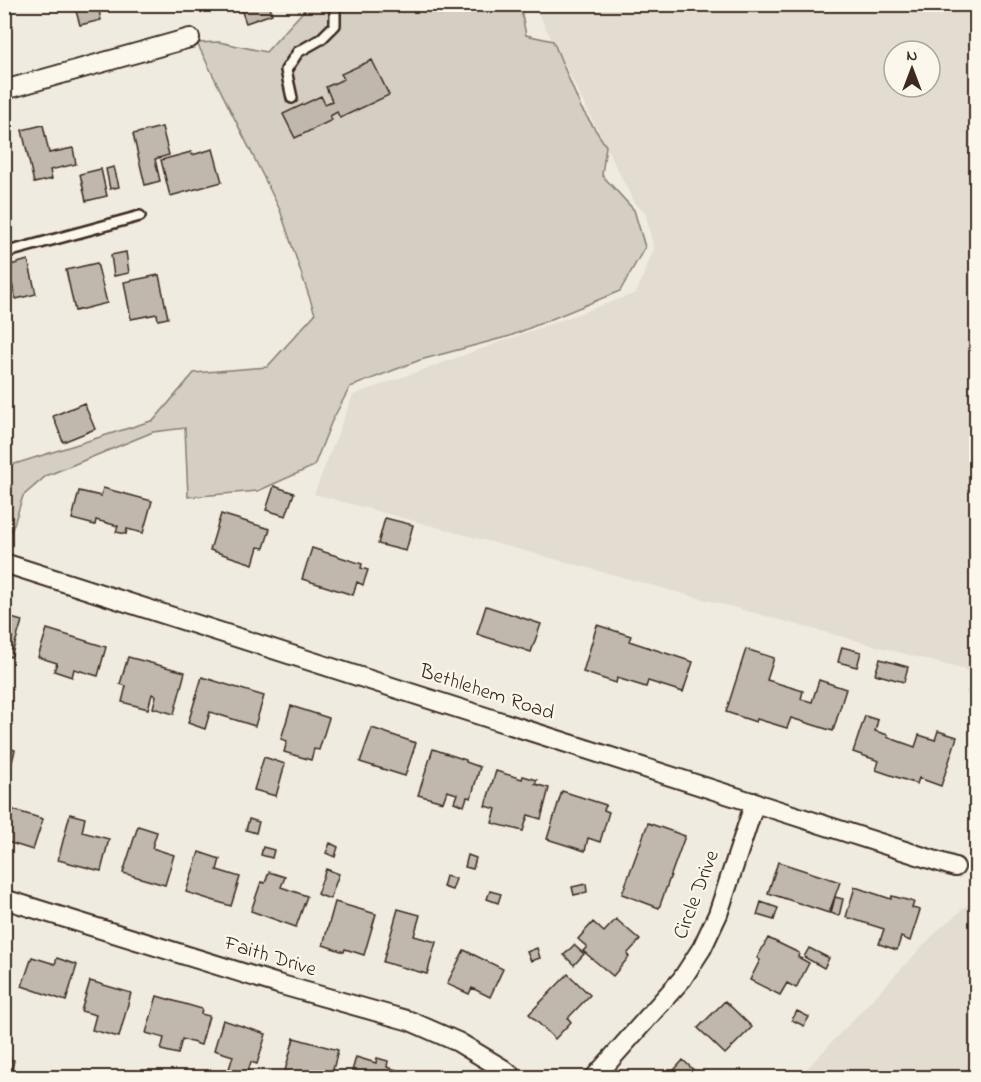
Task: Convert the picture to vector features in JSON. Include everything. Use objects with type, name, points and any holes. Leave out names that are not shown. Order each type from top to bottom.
[{"type":"street","points":[[4,90],[190,38]]},
{"type":"street","name":"Bethlehem Road","points":[[4,563],[955,867]]},
{"type":"street","name":"Circle Drive","points":[[594,1077],[682,979],[702,948],[718,914],[755,802]]},
{"type":"street","name":"Faith Drive","points":[[4,899],[278,984],[410,1021],[458,1042],[514,1077]]},
{"type":"lane","points":[[292,98],[286,70],[298,52],[321,39],[335,25],[333,4]]},
{"type":"lane","points":[[4,253],[140,216]]},
{"type":"shaded area","points":[[309,5],[520,5],[526,35],[553,41],[581,108],[606,146],[602,175],[634,210],[645,247],[620,291],[510,336],[420,360],[350,387],[331,423],[314,466],[258,491],[188,497],[185,428],[153,432],[46,476],[23,496],[5,548],[5,467],[154,420],[194,373],[267,367],[315,314],[280,210],[197,43],[219,42],[266,52]]},
{"type":"shaded area","points":[[534,5],[976,5],[976,673],[314,494],[353,395],[636,293],[654,249],[645,212],[634,202]]},
{"type":"shaded area","points":[[976,898],[976,1077],[799,1077],[937,931]]},
{"type":"building","points":[[74,4],[121,5],[99,11],[101,20],[80,25]]},
{"type":"building","points":[[239,4],[269,4],[272,14],[246,23]]},
{"type":"building","points":[[372,60],[389,95],[340,118],[337,112],[330,116],[332,120],[295,138],[283,114],[321,96],[325,104],[332,101],[326,87],[344,79],[341,74]]},
{"type":"building","points":[[43,125],[49,153],[73,148],[76,164],[50,170],[52,179],[34,183],[22,130]]},
{"type":"building","points":[[162,127],[169,155],[155,159],[160,181],[145,185],[133,134]]},
{"type":"building","points":[[213,149],[222,182],[170,196],[161,160]]},
{"type":"building","points":[[114,167],[119,187],[110,189],[106,169]]},
{"type":"building","points":[[101,169],[107,196],[86,201],[80,174]]},
{"type":"building","points":[[126,252],[129,273],[114,276],[111,255]]},
{"type":"building","points":[[28,260],[36,294],[16,299],[7,266]]},
{"type":"building","points":[[97,263],[107,303],[75,311],[66,270]]},
{"type":"building","points":[[159,275],[168,318],[158,320],[157,314],[131,319],[124,282]]},
{"type":"building","points":[[84,403],[95,429],[63,442],[53,416]]},
{"type":"building","points":[[274,486],[294,493],[286,516],[266,510]]},
{"type":"building","points":[[103,488],[152,501],[143,533],[127,529],[126,534],[116,532],[118,526],[96,520],[95,525],[72,519],[79,491],[101,496]]},
{"type":"building","points":[[221,514],[270,529],[264,548],[258,547],[253,564],[210,550]]},
{"type":"building","points":[[385,518],[413,525],[406,551],[378,544]]},
{"type":"building","points":[[312,548],[362,564],[361,568],[368,570],[363,585],[357,582],[353,595],[302,579]]},
{"type":"building","points":[[486,606],[541,624],[531,652],[477,634]]},
{"type":"building","points":[[4,616],[22,621],[11,657],[4,655]]},
{"type":"building","points":[[597,625],[631,636],[629,641],[693,662],[683,692],[648,681],[646,687],[617,678],[616,683],[583,672]]},
{"type":"building","points":[[47,629],[106,647],[98,676],[74,669],[72,677],[54,671],[57,663],[38,657]]},
{"type":"building","points":[[842,647],[861,652],[857,667],[838,662]]},
{"type":"building","points":[[746,649],[774,658],[767,680],[803,691],[801,699],[812,702],[819,680],[846,689],[833,731],[791,718],[787,728],[757,719],[756,722],[726,712]]},
{"type":"building","points":[[128,657],[185,672],[174,714],[153,708],[156,696],[152,694],[148,709],[122,702],[126,686],[120,684]]},
{"type":"building","points":[[880,659],[908,667],[904,682],[875,674]]},
{"type":"building","points":[[202,677],[264,696],[255,726],[210,712],[205,729],[188,723]]},
{"type":"building","points":[[971,683],[976,684],[976,695],[968,692]]},
{"type":"building","points":[[291,706],[329,718],[319,750],[314,749],[311,760],[284,752],[287,741],[281,739]]},
{"type":"building","points":[[865,716],[878,720],[875,731],[915,747],[919,735],[935,740],[938,731],[957,737],[941,786],[919,778],[917,784],[876,770],[879,761],[853,752]]},
{"type":"building","points":[[372,728],[416,743],[405,776],[360,762]]},
{"type":"building","points":[[4,747],[15,750],[12,762],[4,760]]},
{"type":"building","points":[[433,749],[480,767],[471,798],[467,797],[464,806],[454,802],[457,794],[447,791],[443,802],[418,795]]},
{"type":"building","points":[[264,757],[285,764],[276,796],[254,790]]},
{"type":"building","points":[[496,771],[522,779],[523,776],[537,780],[535,784],[549,788],[541,819],[528,815],[523,831],[492,823],[496,809],[485,806]]},
{"type":"building","points":[[562,791],[606,805],[604,810],[609,812],[600,842],[588,838],[585,851],[547,839]]},
{"type":"building","points":[[4,807],[43,819],[33,850],[4,841]]},
{"type":"building","points":[[70,814],[85,818],[82,832],[109,839],[101,871],[58,860]]},
{"type":"building","points":[[249,819],[259,822],[256,833],[246,830]]},
{"type":"building","points":[[648,823],[685,836],[659,908],[622,894]]},
{"type":"building","points":[[138,826],[157,832],[152,848],[174,855],[165,885],[123,873]]},
{"type":"building","points":[[330,843],[338,847],[335,857],[326,853]]},
{"type":"building","points":[[263,847],[274,850],[272,858],[261,855]]},
{"type":"building","points":[[199,852],[220,859],[217,870],[240,877],[231,906],[186,892]]},
{"type":"building","points":[[468,855],[476,858],[473,869],[465,867]]},
{"type":"building","points":[[778,862],[840,882],[829,913],[768,893]]},
{"type":"building","points":[[326,869],[339,874],[330,899],[317,894]]},
{"type":"building","points":[[269,872],[285,877],[281,887],[307,896],[296,927],[251,911],[261,882],[265,883]]},
{"type":"building","points":[[446,876],[456,879],[452,890],[443,887]]},
{"type":"building","points":[[586,884],[587,892],[574,895],[572,887]]},
{"type":"building","points":[[855,887],[891,899],[892,896],[914,902],[912,908],[920,910],[910,941],[901,937],[897,950],[879,944],[884,929],[846,917]]},
{"type":"building","points":[[490,891],[501,894],[498,903],[487,899]]},
{"type":"building","points":[[835,897],[843,899],[839,916],[831,913]]},
{"type":"building","points":[[335,902],[376,914],[364,955],[345,949],[344,952],[323,945]]},
{"type":"building","points":[[761,902],[778,908],[774,920],[757,915]]},
{"type":"building","points":[[398,909],[420,915],[414,936],[436,942],[427,974],[383,962]]},
{"type":"building","points":[[616,919],[640,940],[627,954],[629,957],[613,976],[583,951],[587,947],[578,939],[593,922],[604,932]]},
{"type":"building","points":[[768,938],[799,953],[798,957],[809,963],[796,988],[787,983],[780,995],[750,980],[760,960],[757,958]]},
{"type":"building","points":[[574,945],[584,954],[574,965],[564,955]]},
{"type":"building","points":[[537,948],[540,958],[531,961],[527,952]]},
{"type":"building","points":[[809,948],[829,958],[824,968],[804,957]]},
{"type":"building","points":[[464,950],[503,969],[490,997],[472,988],[469,994],[447,984]]},
{"type":"building","points":[[4,952],[12,954],[4,978]]},
{"type":"building","points":[[32,957],[55,964],[57,958],[77,965],[66,1001],[22,986]]},
{"type":"building","points":[[568,974],[590,995],[568,1018],[571,1022],[555,1039],[529,1014]]},
{"type":"building","points":[[90,981],[131,993],[119,1037],[92,1030],[96,1015],[81,1011]]},
{"type":"building","points":[[157,996],[202,1009],[201,1014],[209,1016],[201,1045],[182,1039],[178,1054],[161,1050],[164,1038],[146,1033]]},
{"type":"building","points":[[725,1001],[752,1027],[725,1054],[698,1028]]},
{"type":"building","points":[[797,1011],[809,1017],[804,1026],[792,1020]]},
{"type":"building","points":[[223,1020],[266,1034],[257,1064],[251,1062],[247,1074],[229,1069],[233,1056],[214,1050]]},
{"type":"building","points":[[294,1038],[338,1050],[331,1078],[283,1078]]},
{"type":"building","points":[[356,1057],[376,1063],[377,1058],[388,1061],[387,1067],[403,1072],[401,1078],[350,1078]]},
{"type":"building","points":[[7,1058],[14,1060],[12,1070],[4,1068]]},
{"type":"building","points":[[683,1060],[702,1078],[667,1078]]},
{"type":"building","points":[[39,1070],[48,1074],[47,1078],[36,1078]]}]
